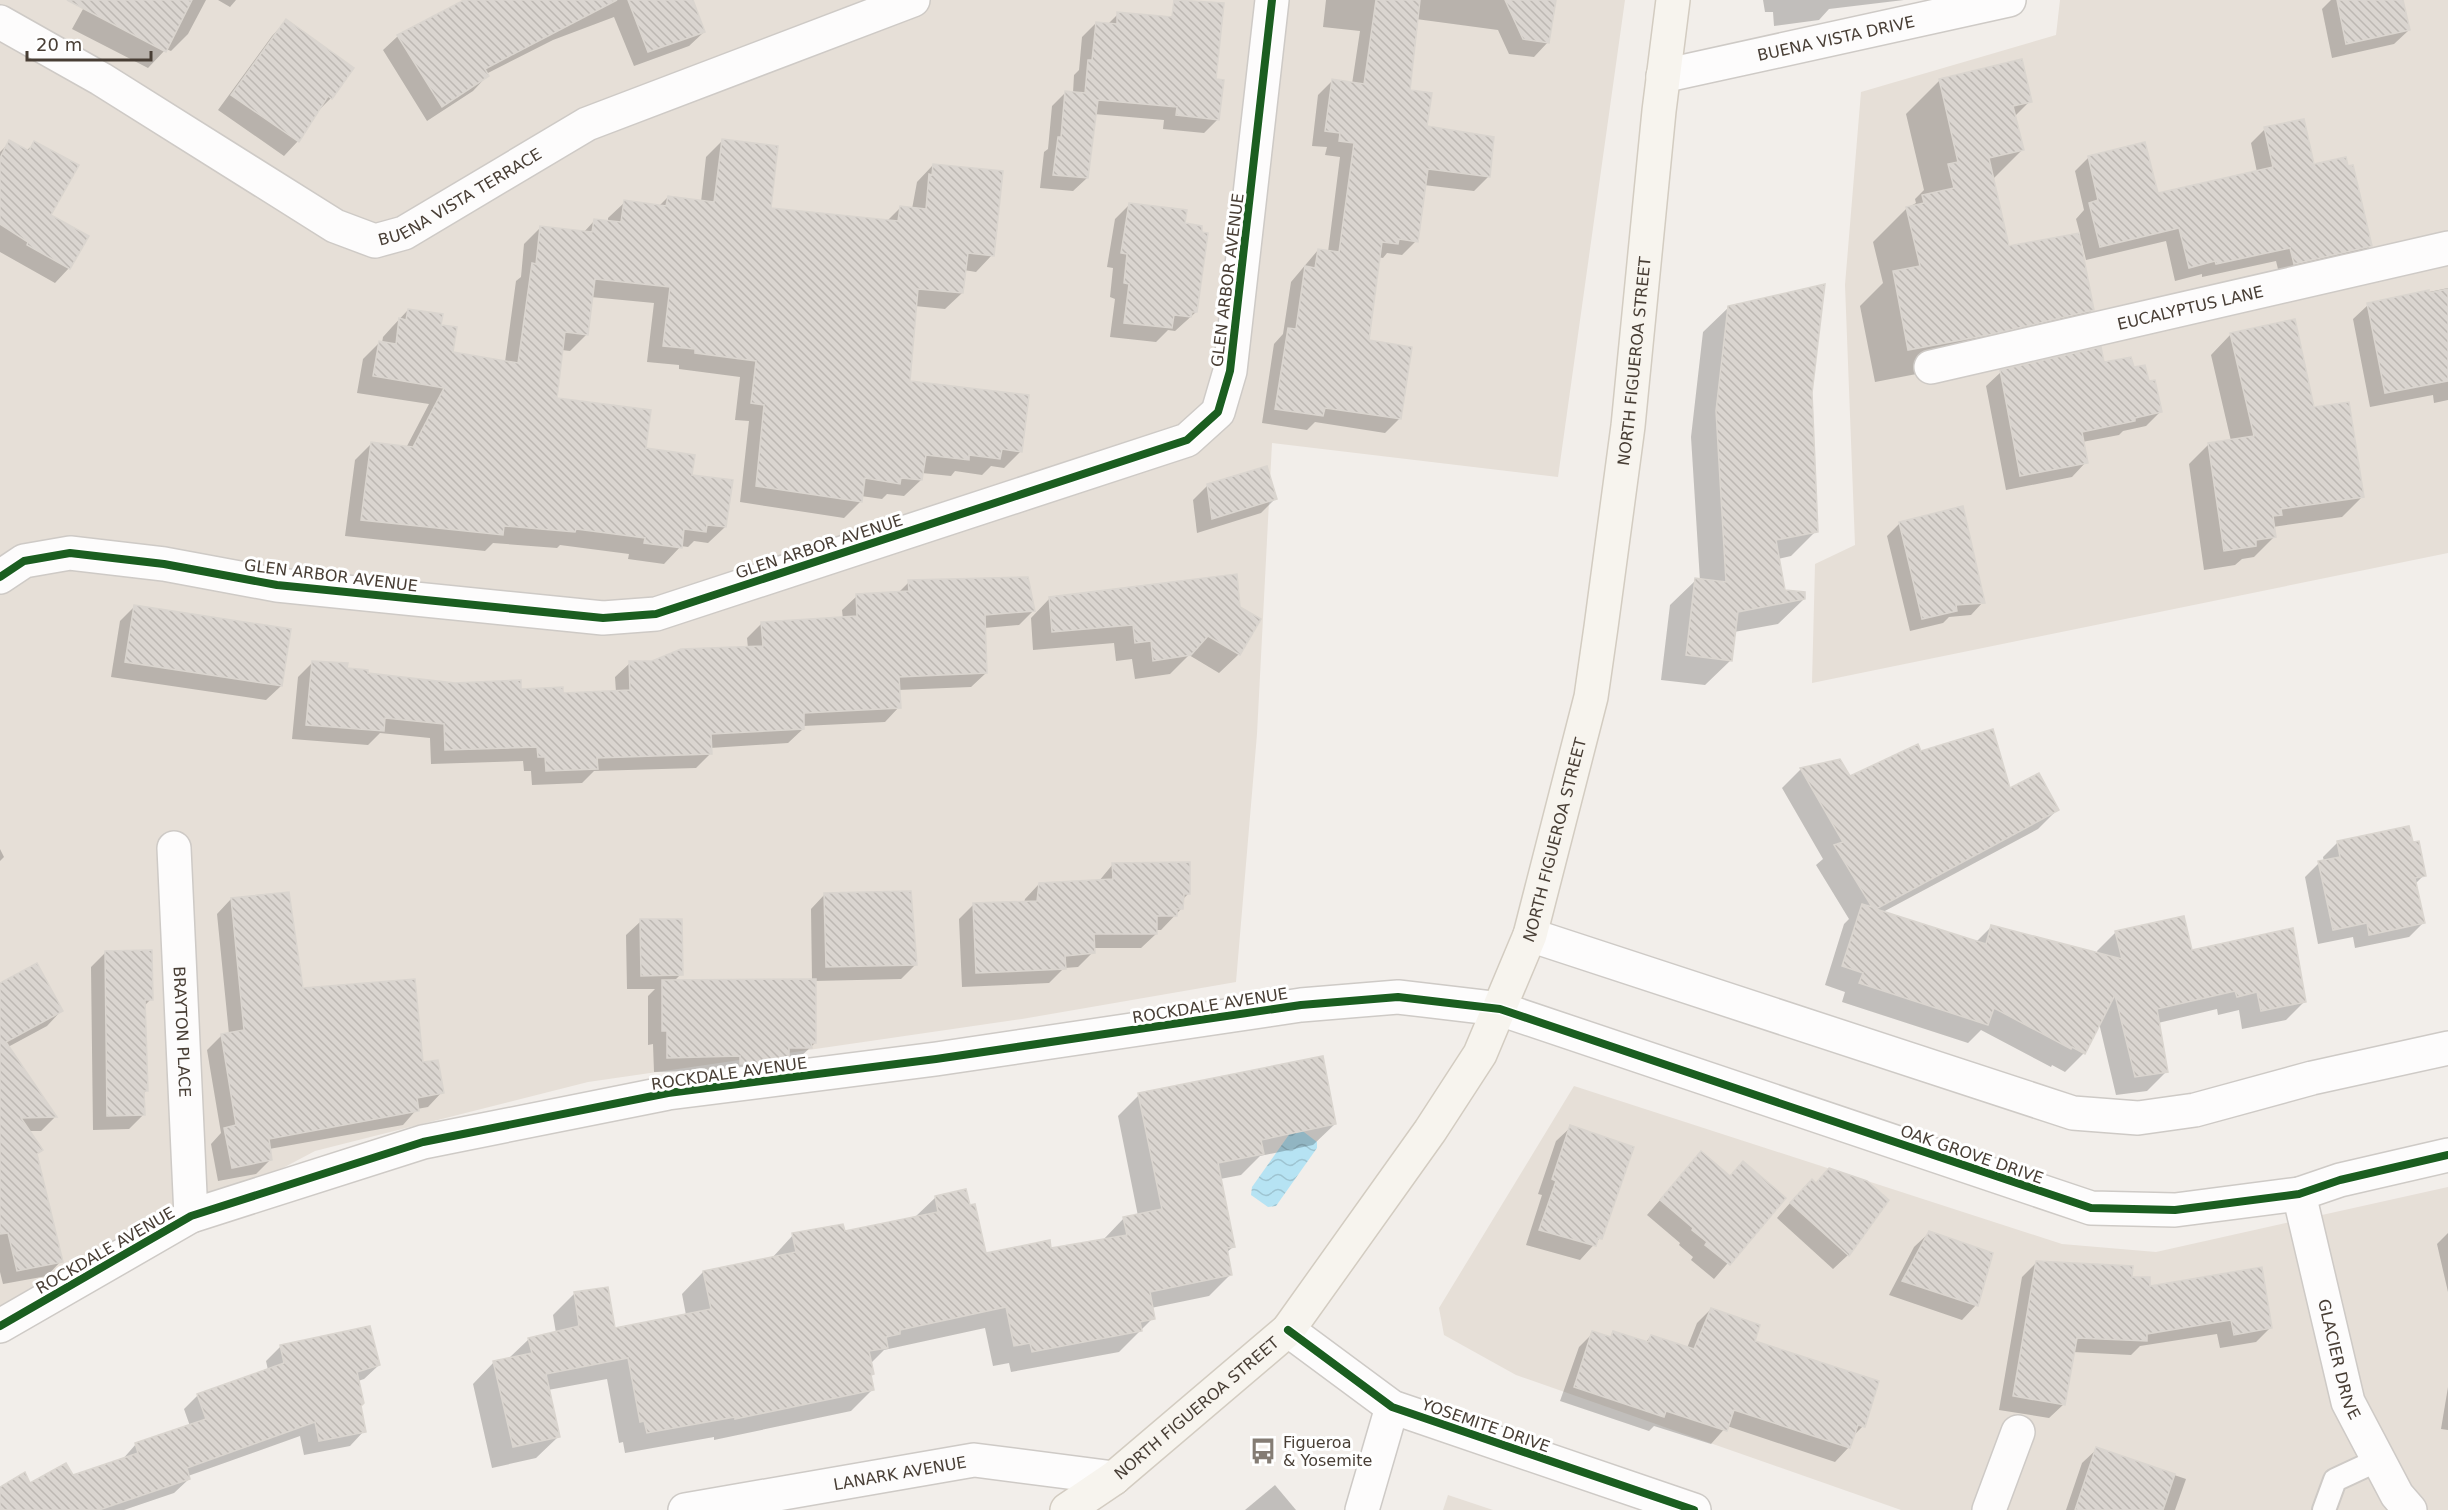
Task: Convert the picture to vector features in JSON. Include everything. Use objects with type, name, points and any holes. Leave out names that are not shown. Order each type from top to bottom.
[{"type":"main road","name":"NORTH FIGUEROA STREET","points":[[1068,1510],[1114,1478],[1288,1330],[1430,1131],[1480,1053],[1500,1010],[1530,935],[1591,697],[1628,426],[1663,76],[1673,0]]},
{"type":"street","name":"BUENA VISTA TERRACE","points":[[0,22],[101,79],[335,226],[375,241],[404,232],[587,124],[914,0]]},
{"type":"street","name":"GLEN ARBOR AVENUE","points":[[0,577],[24,561],[70,553],[164,564],[289,586],[603,618],[656,614],[1187,440],[1218,412],[1230,371],[1272,0]]},
{"type":"street","name":"BUENA VISTA DRIVE","points":[[1663,76],[2009,0]]},
{"type":"street","name":"EUCALYPTUS LANE","points":[[1931,367],[2448,248]]},
{"type":"street","name":"BRAYTON PLACE","points":[[174,848],[191,1216]]},
{"type":"street","points":[[1530,935],[2073,1113],[2138,1118],[2195,1110],[2312,1078],[2448,1048]]},
{"type":"street","name":"ROCKDALE AVENUE","points":[[0,1326],[191,1216],[423,1143],[668,1093],[936,1059],[1301,1005],[1398,997],[1500,1010]]},
{"type":"street","name":"OAK GROVE DRIVE","points":[[1500,1010],[2091,1208],[2175,1210],[2299,1194],[2340,1180],[2448,1155]]},
{"type":"street","name":"GLACIER DRIVE","points":[[2299,1194],[2348,1402],[2397,1495],[2410,1510]]},
{"type":"street","name":"YOSEMITE DRIVE","points":[[1288,1330],[1392,1407],[1694,1510]]},
{"type":"street","points":[[1362,1510],[1392,1407]]},
{"type":"street","points":[[1989,1510],[2018,1432]]},
{"type":"street","name":"LANARK AVENUE","points":[[685,1510],[974,1460],[1114,1478]]},
{"type":"lane","points":[[2324,1510],[2335,1480],[2378,1460]]},
{"type":"shaded area","points":[[0,0],[1625,0],[1558,477],[1272,443],[1257,734],[1236,982],[1022,1019],[588,1082],[315,1151],[0,1318]]},
{"type":"shaded area","points":[[2060,0],[2448,0],[2448,553],[1812,683],[1815,564],[1855,545],[1845,285],[1861,92],[2056,35]]},
{"type":"shaded area","points":[[1574,1086],[2062,1244],[2156,1252],[2448,1187],[2448,1510],[1901,1510],[1516,1375],[1444,1335],[1439,1308]]},
{"type":"shaded area","points":[[1448,1495],[1493,1510],[1443,1510]]},
{"type":"water","points":[[1293,1129],[1300,1129],[1317,1142],[1317,1148],[1276,1206],[1268,1207],[1251,1195],[1252,1187]]},
{"type":"building","points":[[67,0],[192,0],[166,52]]},
{"type":"building","points":[[464,0],[617,0],[485,69],[489,76],[442,107],[397,35]]},
{"type":"building","points":[[628,0],[693,0],[705,32],[648,52]]},
{"type":"building","points":[[1174,0],[1224,3],[1216,79],[1224,80],[1219,120],[1176,115],[1177,107],[1098,100],[1088,178],[1053,175],[1058,137],[1061,137],[1065,91],[1085,93],[1088,60],[1092,60],[1096,22],[1117,24],[1117,12],[1172,17]]},
{"type":"building","points":[[1376,0],[1420,0],[1410,90],[1432,93],[1427,126],[1494,137],[1490,177],[1428,169],[1418,242],[1399,239],[1398,244],[1382,242],[1369,340],[1412,347],[1401,419],[1325,408],[1323,416],[1275,409],[1288,328],[1296,329],[1305,266],[1315,268],[1318,249],[1339,252],[1354,143],[1339,141],[1340,133],[1325,131],[1332,79],[1364,84]]},
{"type":"building","points":[[1505,0],[1556,0],[1549,43],[1523,39]]},
{"type":"building","points":[[2337,0],[2403,0],[2410,30],[2346,44]]},
{"type":"building","points":[[286,19],[354,68],[332,99],[328,96],[299,142],[231,95]]},
{"type":"building","points":[[2022,59],[2032,102],[2013,106],[2024,150],[1989,158],[2009,246],[2079,233],[2094,310],[1993,334],[1908,350],[1893,271],[1920,266],[1906,207],[1924,203],[1922,195],[1954,188],[1948,164],[1958,162],[1939,79]]},
{"type":"building","points":[[2304,119],[2314,164],[2346,157],[2348,166],[2353,165],[2372,246],[2294,264],[2290,248],[2216,264],[2215,261],[2189,268],[2179,228],[2100,247],[2089,203],[2098,200],[2088,156],[2145,142],[2158,193],[2273,167],[2264,127]]},
{"type":"building","points":[[722,139],[778,146],[771,208],[898,221],[900,206],[926,209],[929,174],[932,175],[933,164],[1003,171],[994,256],[968,253],[963,293],[918,289],[910,381],[1029,395],[1022,452],[1002,449],[1000,459],[969,455],[969,460],[926,455],[922,480],[901,478],[900,484],[865,478],[862,502],[756,486],[764,405],[751,403],[756,361],[695,353],[695,349],[663,346],[670,287],[595,279],[588,335],[565,332],[557,398],[651,410],[646,448],[695,455],[692,475],[733,480],[726,527],[707,525],[706,532],[684,529],[682,548],[644,543],[645,538],[576,529],[575,532],[504,526],[503,535],[361,520],[371,442],[413,447],[444,388],[373,376],[379,341],[396,344],[399,318],[406,320],[408,309],[443,314],[441,325],[457,327],[453,352],[518,363],[532,263],[536,264],[540,226],[592,232],[594,219],[621,222],[624,200],[666,206],[668,196],[714,202]]},
{"type":"building","points":[[9,140],[29,151],[34,141],[79,165],[51,215],[89,236],[70,269],[27,245],[28,242],[0,224],[0,158]]},
{"type":"building","points":[[1129,203],[1187,210],[1185,223],[1202,226],[1202,232],[1208,233],[1197,312],[1192,312],[1191,317],[1174,315],[1172,328],[1124,323],[1129,284],[1124,283],[1127,254],[1121,253]]},
{"type":"building","points":[[1825,284],[1812,393],[1818,532],[1776,540],[1785,590],[1805,592],[1805,599],[1738,612],[1732,661],[1686,655],[1695,578],[1726,582],[1716,411],[1728,306]]},
{"type":"building","points":[[2448,289],[2448,381],[2385,393],[2367,303],[2429,290],[2429,293]]},
{"type":"building","points":[[2295,319],[2314,407],[2349,402],[2364,497],[2281,509],[2282,515],[2273,516],[2276,537],[2256,540],[2256,546],[2224,551],[2208,443],[2254,436],[2230,333]]},
{"type":"building","points":[[2101,347],[2104,362],[2131,357],[2134,367],[2145,365],[2149,381],[2155,380],[2162,412],[2135,418],[2135,421],[2082,432],[2088,463],[2020,476],[2000,370]]},
{"type":"building","points":[[1267,466],[1277,499],[1212,519],[1207,484]]},
{"type":"building","points":[[1963,506],[1985,603],[1956,605],[1957,611],[1922,619],[1899,522]]},
{"type":"building","points":[[1237,574],[1240,607],[1261,619],[1240,655],[1208,636],[1191,655],[1153,661],[1151,641],[1135,643],[1133,625],[1052,632],[1049,597]]},
{"type":"building","points":[[1028,577],[1035,611],[985,615],[987,673],[899,677],[901,708],[804,713],[804,729],[711,734],[712,754],[597,758],[598,769],[546,771],[545,757],[538,757],[537,747],[445,750],[444,724],[385,718],[384,731],[306,725],[312,661],[348,663],[347,668],[368,670],[368,673],[455,683],[521,680],[521,689],[563,687],[563,693],[630,690],[629,661],[652,661],[681,649],[763,646],[761,622],[857,616],[856,594],[909,591],[908,580]]},
{"type":"building","points":[[134,605],[291,629],[282,686],[125,662]]},
{"type":"building","points":[[1993,729],[2010,788],[2039,773],[2059,810],[1876,909],[1986,944],[1991,925],[2122,959],[2115,931],[2184,916],[2192,950],[2293,928],[2306,1002],[2261,1011],[2257,992],[2237,997],[2235,991],[2157,1009],[2168,1072],[2135,1077],[2115,995],[2085,1054],[2072,1047],[2071,1049],[1994,1008],[1988,1025],[1859,983],[1863,973],[1842,966],[1862,904],[1872,907],[1834,845],[1843,842],[1800,768],[1840,759],[1850,776],[1918,744],[1921,751]]},
{"type":"building","points":[[2409,826],[2413,842],[2419,841],[2426,876],[2415,878],[2425,923],[2369,935],[2367,923],[2333,930],[2318,861],[2340,857],[2337,841]]},
{"type":"building","points":[[1190,862],[1190,894],[1184,894],[1183,909],[1177,909],[1177,916],[1157,916],[1157,934],[1094,934],[1095,953],[1065,956],[1066,969],[976,973],[973,903],[1037,901],[1039,883],[1113,879],[1112,863]]},
{"type":"building","points":[[911,891],[917,965],[826,967],[824,893]]},
{"type":"building","points":[[289,892],[303,988],[415,979],[423,1062],[438,1060],[444,1093],[417,1098],[419,1111],[269,1139],[272,1160],[232,1168],[224,1128],[236,1125],[221,1034],[244,1030],[231,898]]},
{"type":"building","points":[[640,919],[682,919],[683,975],[641,976]]},
{"type":"building","points":[[152,950],[153,1000],[145,1000],[148,1091],[144,1091],[145,1115],[107,1116],[105,951]]},
{"type":"building","points":[[37,963],[63,1011],[6,1042],[57,1117],[21,1118],[43,1150],[37,1154],[63,1262],[17,1271],[8,1233],[0,1234],[0,983]]},
{"type":"building","points":[[816,979],[816,1043],[811,1043],[812,1048],[789,1048],[789,1058],[775,1058],[775,1061],[749,1064],[740,1064],[740,1056],[667,1058],[667,1031],[662,1031],[662,980]]},
{"type":"building","points":[[1323,1056],[1336,1124],[1261,1140],[1264,1154],[1218,1163],[1235,1247],[1227,1248],[1232,1275],[1150,1292],[1155,1319],[1140,1322],[1142,1331],[1032,1352],[1030,1343],[1014,1346],[1006,1307],[900,1330],[900,1334],[886,1337],[888,1348],[869,1351],[874,1374],[871,1375],[874,1390],[735,1419],[735,1417],[647,1433],[644,1421],[640,1422],[628,1358],[546,1374],[560,1437],[513,1447],[493,1361],[532,1353],[528,1338],[579,1326],[574,1292],[608,1287],[615,1328],[711,1309],[703,1271],[796,1252],[792,1233],[843,1224],[845,1231],[938,1212],[935,1196],[966,1189],[970,1205],[975,1204],[986,1253],[1050,1240],[1051,1248],[1127,1235],[1123,1217],[1162,1209],[1138,1093]]},
{"type":"building","points":[[1570,1125],[1634,1147],[1602,1239],[1598,1238],[1596,1246],[1539,1230],[1556,1181],[1552,1179]]},
{"type":"building","points":[[1701,1151],[1730,1176],[1743,1161],[1786,1198],[1730,1265],[1705,1245],[1707,1242],[1692,1230],[1693,1228],[1660,1200]]},
{"type":"building","points":[[1829,1168],[1867,1181],[1889,1200],[1849,1256],[1790,1203],[1812,1179],[1816,1183]]},
{"type":"building","points":[[1929,1231],[1993,1253],[1978,1306],[1902,1281]]},
{"type":"building","points":[[2036,1261],[2133,1266],[2132,1277],[2150,1277],[2150,1286],[2262,1267],[2272,1328],[2234,1335],[2231,1320],[2147,1334],[2147,1341],[2077,1338],[2065,1405],[2013,1396]]},
{"type":"building","points":[[1711,1308],[1760,1325],[1755,1341],[1879,1381],[1865,1427],[1858,1425],[1850,1448],[1734,1410],[1727,1431],[1666,1411],[1664,1417],[1574,1387],[1592,1331],[1611,1337],[1613,1331],[1648,1342],[1651,1335],[1694,1349]]},
{"type":"building","points":[[370,1326],[380,1365],[357,1372],[364,1403],[361,1406],[366,1432],[319,1441],[315,1422],[187,1468],[190,1479],[99,1510],[0,1510],[0,1487],[25,1472],[30,1483],[66,1463],[73,1475],[138,1453],[135,1443],[206,1419],[197,1394],[284,1363],[280,1345]]},
{"type":"building","points":[[2096,1447],[2175,1474],[2163,1510],[2075,1510]]},
{"type":"cycle path","points":[[0,577],[24,561],[70,553],[164,564],[277,585],[603,618],[656,614],[1187,440],[1218,412],[1230,371],[1272,0]]},
{"type":"cycle path","points":[[0,1326],[191,1216],[423,1142],[668,1093],[936,1059],[1301,1005],[1398,997],[1500,1009],[2091,1208],[2175,1210],[2299,1194],[2340,1180],[2448,1155]]},
{"type":"cycle path","points":[[1288,1330],[1392,1407],[1694,1510]]},
{"type":"place","name":"Figueroa & Yosemite","points":[[1263,1451]]}]
